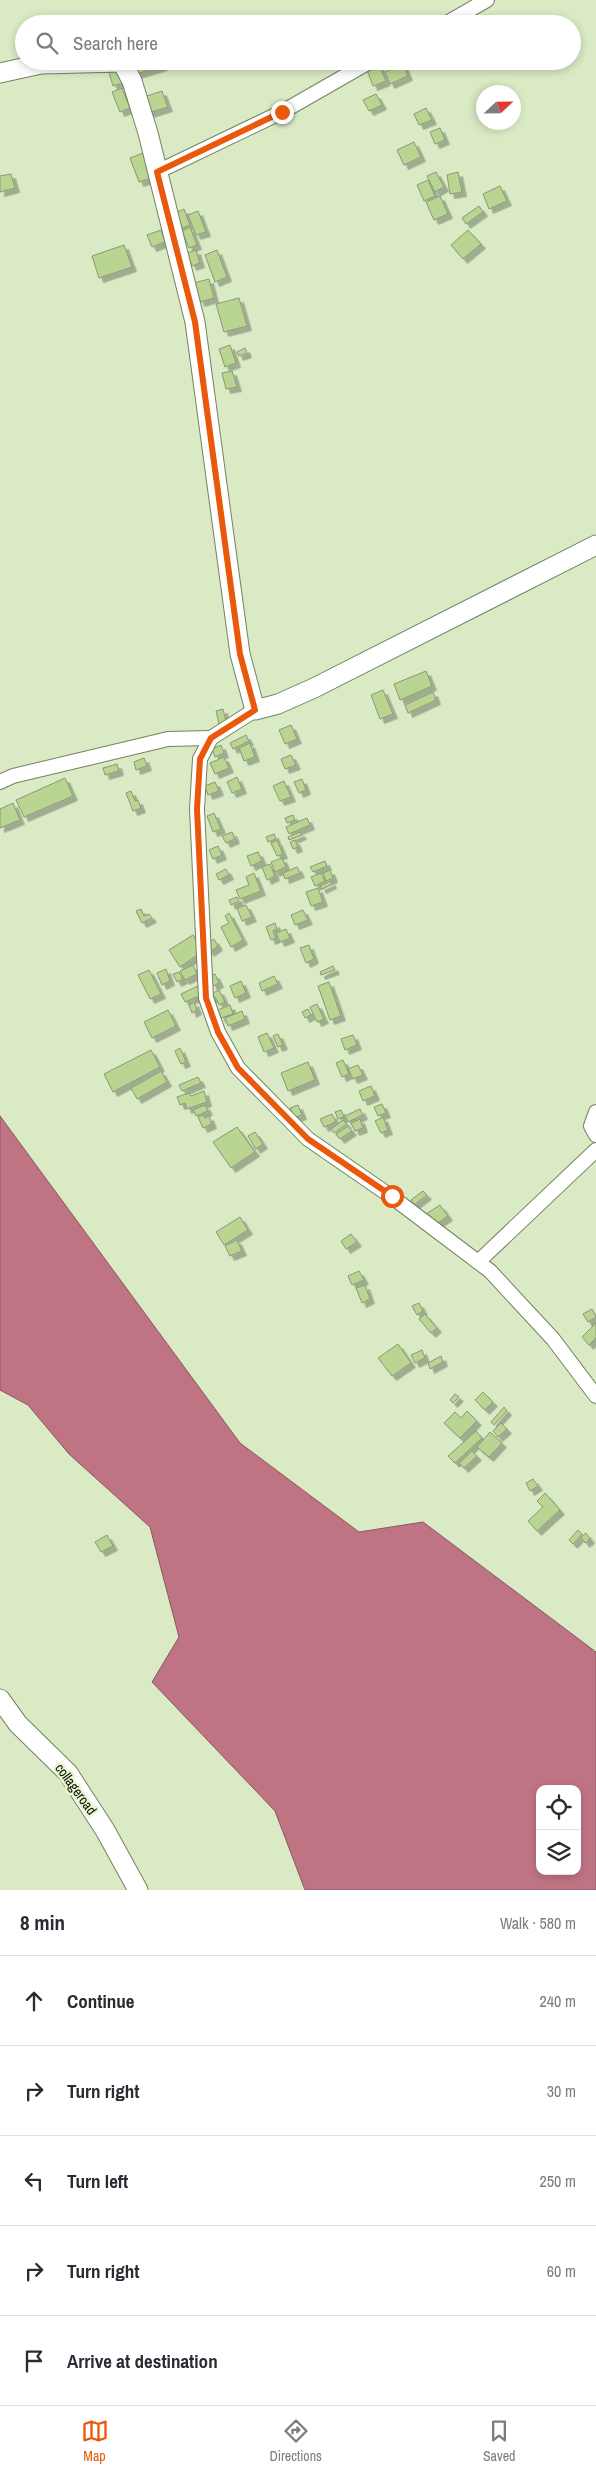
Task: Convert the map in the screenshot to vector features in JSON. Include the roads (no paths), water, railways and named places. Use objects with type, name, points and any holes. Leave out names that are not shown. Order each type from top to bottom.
[{"type":"main road","points":[[0,73],[15,70]]},
{"type":"main road","points":[[126,70],[132,81],[157,172],[195,322],[240,654],[255,710],[278,704],[314,688],[596,545]]},
{"type":"main road","name":"collageroad","points":[[0,1699],[18,1724],[68,1773],[105,1830],[138,1890]]},
{"type":"street","points":[[461,15],[487,0]]},
{"type":"street","points":[[157,172],[282,112],[355,70]]},
{"type":"street","points":[[255,710],[211,738],[200,759],[197,809],[206,998],[218,1032],[238,1068],[308,1139],[392,1196],[490,1271],[553,1338],[596,1396]]},
{"type":"street","points":[[0,782],[13,776],[168,739],[211,738]]},
{"type":"street","points":[[596,1112],[592,1126],[596,1135]]},
{"type":"street","points":[[478,1262],[596,1150]]}]
